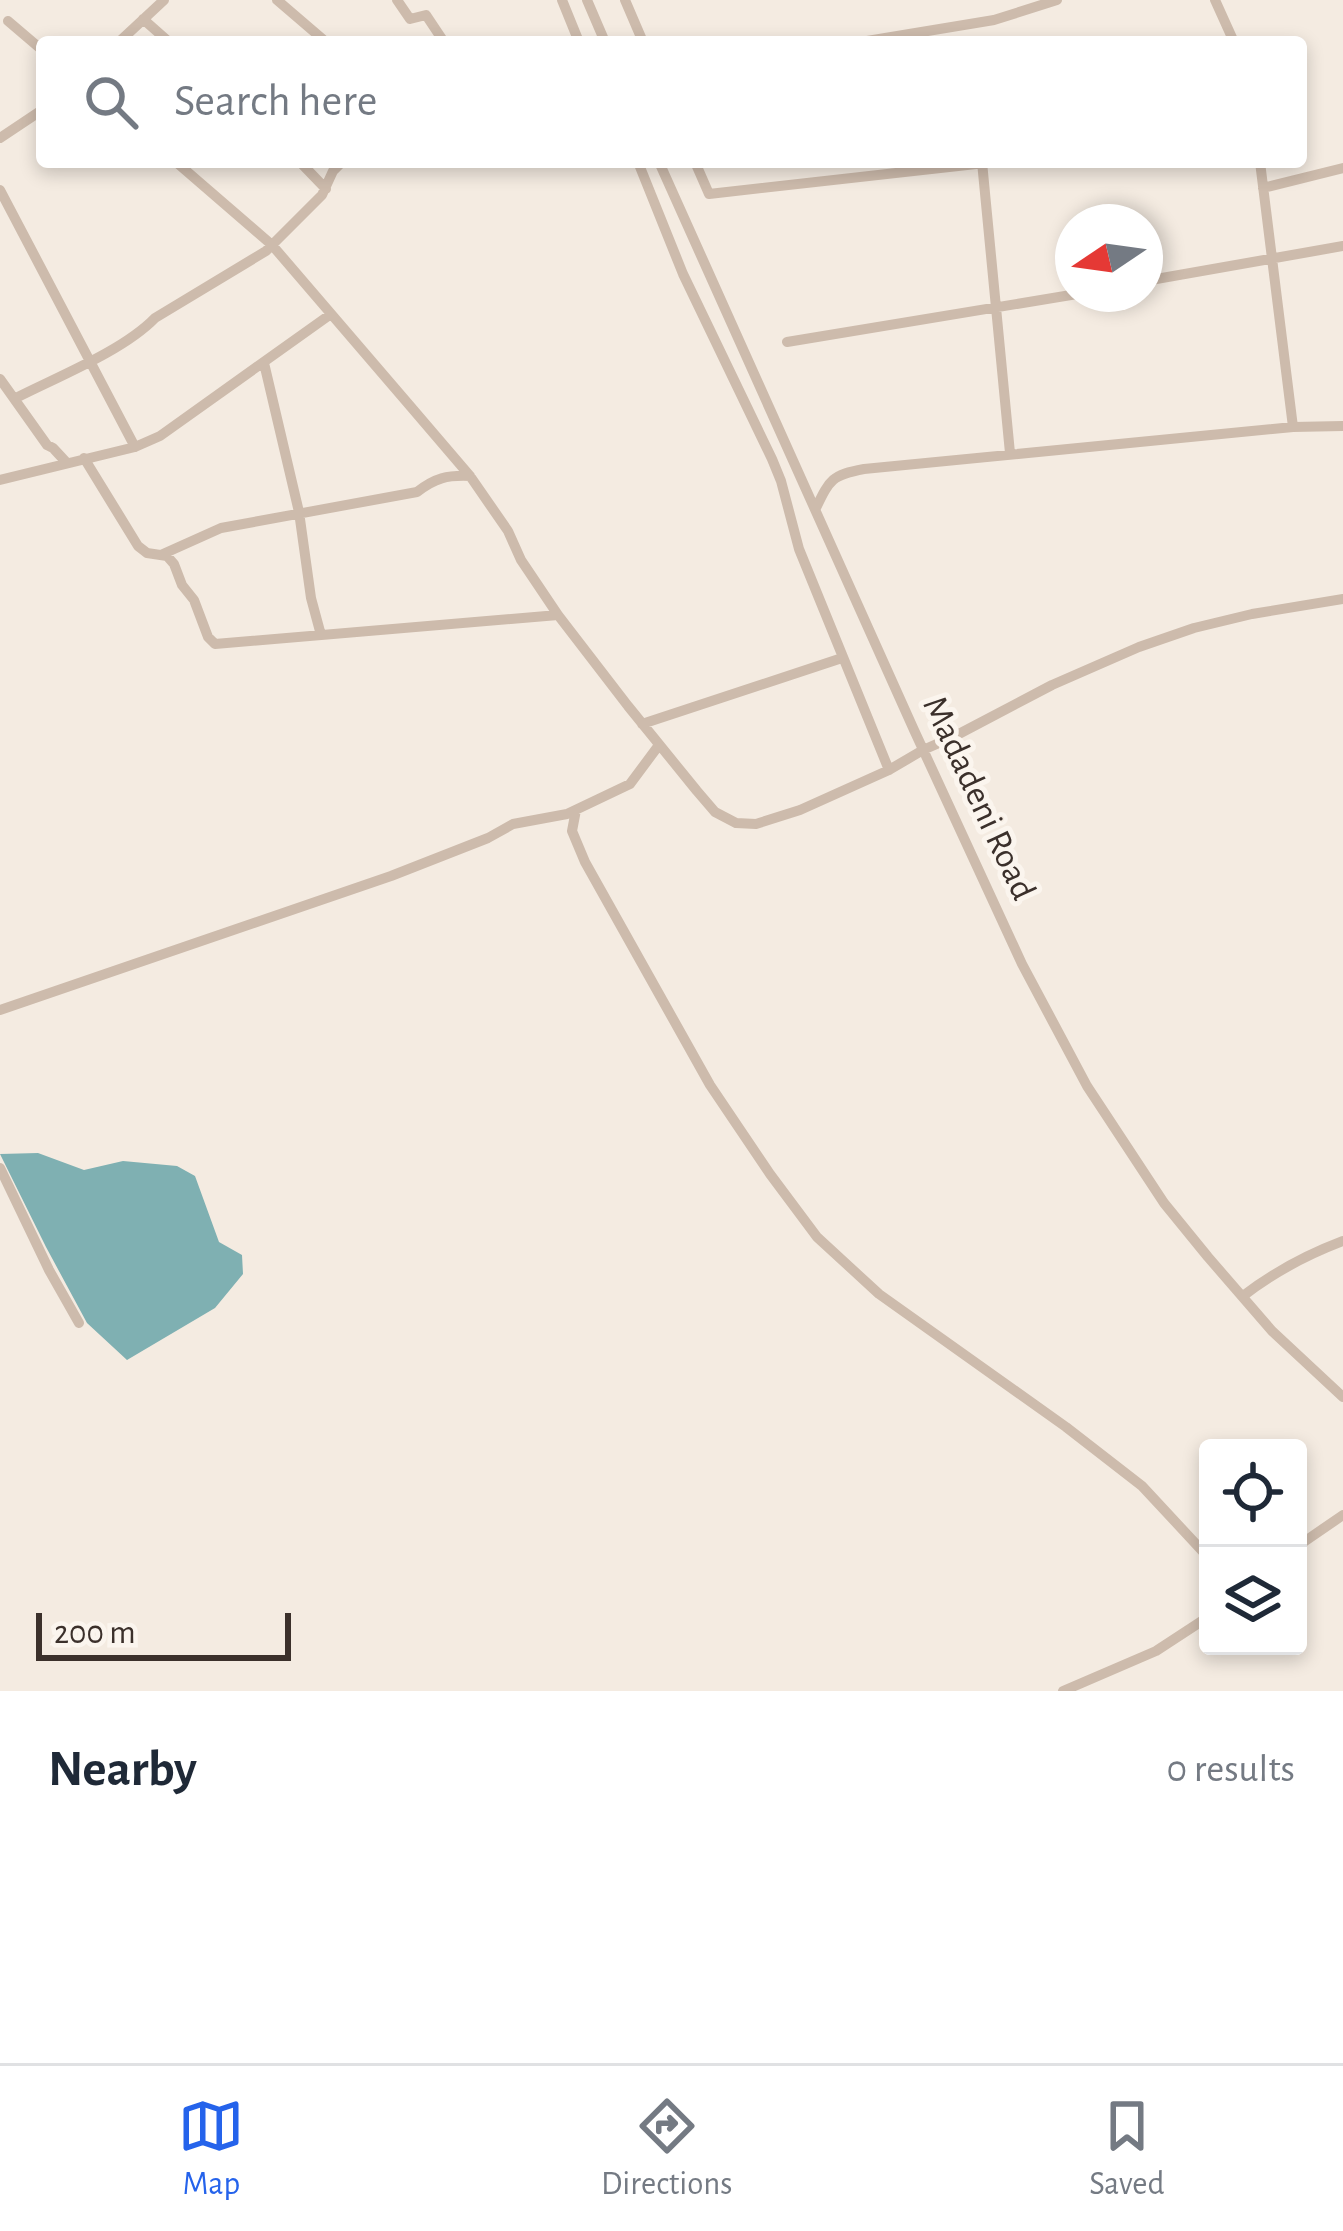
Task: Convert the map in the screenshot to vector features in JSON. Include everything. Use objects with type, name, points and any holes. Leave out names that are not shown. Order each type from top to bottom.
[{"type":"street","points":[[126,36],[164,0]]},
{"type":"street","points":[[277,0],[319,36]]},
{"type":"street","points":[[397,0],[410,19],[429,17],[440,36]]},
{"type":"street","points":[[562,0],[577,36]]},
{"type":"street","points":[[587,0],[602,36]]},
{"type":"street","points":[[625,0],[640,36]]},
{"type":"street","points":[[901,36],[967,26],[1015,7],[1057,0]]},
{"type":"street","points":[[1215,0],[1231,36]]},
{"type":"street","points":[[143,20],[162,36]]},
{"type":"street","points":[[8,21],[36,45]]},
{"type":"street","points":[[967,26],[968,36]]},
{"type":"street","points":[[0,138],[36,114]]},
{"type":"street","points":[[183,168],[272,245],[470,476],[557,615],[659,745],[726,819],[746,825],[800,810],[1139,647],[1213,623],[1343,599]]},
{"type":"street","points":[[306,168],[326,189]]},
{"type":"street","points":[[16,398],[90,361],[272,245],[326,189],[336,168]]},
{"type":"street","points":[[640,168],[682,274],[772,459],[793,530],[889,770]]},
{"type":"street","name":"Madadeni Road","points":[[662,168],[1022,964],[1087,1086],[1163,1203],[1272,1330],[1341,1390]]},
{"type":"street","points":[[698,168],[709,194],[925,168]]},
{"type":"street","points":[[986,168],[1010,453]]},
{"type":"street","points":[[1261,168],[1293,427]]},
{"type":"street","points":[[1263,188],[1343,168]]},
{"type":"street","points":[[0,190],[135,447]]},
{"type":"street","points":[[1163,278],[1343,246]]},
{"type":"street","points":[[787,342],[1055,297]]},
{"type":"street","points":[[0,480],[135,447],[160,436],[331,314]]},
{"type":"street","points":[[264,363],[321,634]]},
{"type":"street","points":[[0,379],[47,445],[66,462]]},
{"type":"street","points":[[816,508],[830,480],[841,473],[1010,453],[1343,426]]},
{"type":"street","points":[[84,458],[138,546],[147,553],[162,554],[220,528],[417,492],[435,478],[470,476]]},
{"type":"street","points":[[793,530],[822,522]]},
{"type":"street","points":[[162,554],[174,564],[211,642],[222,644],[557,615]]},
{"type":"street","points":[[642,724],[842,658]]},
{"type":"street","points":[[0,1010],[391,876],[513,824],[576,810],[631,784],[659,745]]},
{"type":"street","points":[[576,810],[572,831],[605,898],[710,1085],[807,1225],[879,1294],[1142,1486],[1199,1547]]},
{"type":"street","points":[[0,1168],[79,1324]]},
{"type":"street","points":[[1243,1297],[1266,1278],[1343,1241]]},
{"type":"street","points":[[1307,1540],[1343,1515]]},
{"type":"street","points":[[1063,1691],[1156,1651],[1199,1623]]},
{"type":"water","points":[[38,1153],[84,1170],[123,1161],[177,1166],[195,1176],[219,1242],[242,1255],[243,1274],[215,1308],[127,1360],[87,1323],[0,1154]]}]
